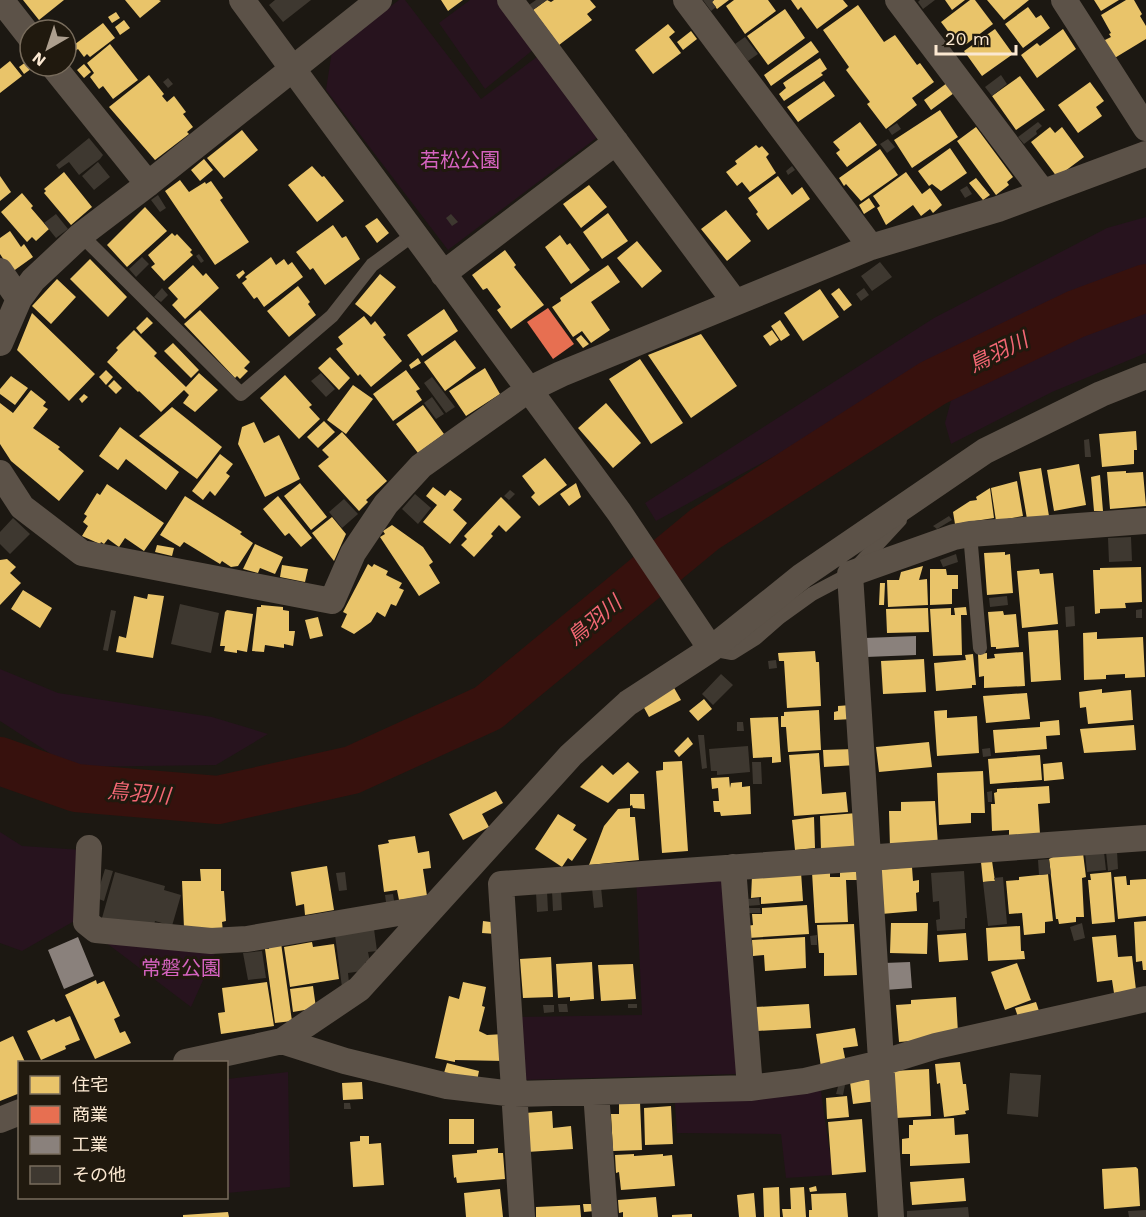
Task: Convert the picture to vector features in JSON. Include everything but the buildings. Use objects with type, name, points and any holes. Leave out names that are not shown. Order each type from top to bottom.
[{"type":"street","points":[[0,0],[18,22]]},
{"type":"street","points":[[242,0],[619,512],[709,645]]},
{"type":"street","points":[[0,343],[19,299],[33,280],[81,235],[379,0]]},
{"type":"street","points":[[510,0],[735,302]]},
{"type":"street","points":[[686,0],[871,247]]},
{"type":"street","points":[[898,0],[1042,191]]},
{"type":"street","points":[[1064,0],[1146,128]]},
{"type":"street","points":[[63,78],[148,184]]},
{"type":"street","points":[[443,274],[616,142]]},
{"type":"street","points":[[0,473],[22,507],[82,553],[332,601],[353,553],[386,504],[421,466],[528,390],[561,374],[871,247],[998,209],[1146,154]]},
{"type":"street","points":[[0,271],[19,299]]},
{"type":"street","points":[[191,1061],[282,1041],[316,1020],[359,989],[572,755],[628,703],[802,576],[985,451],[1101,394],[1146,376]]},
{"type":"street","points":[[891,1217],[850,574],[954,537],[970,534],[1146,521]]},
{"type":"street","points":[[522,1217],[501,884],[1146,838]]},
{"type":"street","points":[[89,848],[86,922],[96,930],[211,941],[247,939],[433,907]]},
{"type":"street","points":[[734,867],[750,1088]]},
{"type":"street","points":[[282,1041],[345,1061],[447,1086],[514,1094],[750,1088],[805,1081],[936,1047],[1146,999]]},
{"type":"street","points":[[596,1092],[605,1217]]},
{"type":"street","points":[[0,1120],[18,1113]]},
{"type":"lane","points":[[81,235],[240,394],[332,316],[372,265],[414,234]]},
{"type":"lane","points":[[709,645],[732,653],[756,638],[780,616],[812,594],[850,574],[902,518],[911,503]]},
{"type":"lane","points":[[970,534],[980,648]]},
{"type":"green space","name":"若松公園","points":[[399,0],[405,0],[481,99],[542,53],[603,133],[448,250],[326,90],[332,51]]},
{"type":"green space","points":[[470,0],[500,0],[534,49],[485,89],[439,23]]},
{"type":"green space","points":[[1146,217],[1146,268],[1045,308],[656,521],[645,503],[934,318],[1107,228]]},
{"type":"green space","points":[[1146,300],[1146,353],[1052,392],[951,444],[945,423],[953,393],[971,375]]},
{"type":"green space","points":[[0,669],[58,693],[212,717],[268,734],[216,765],[71,767],[0,721]]},
{"type":"green space","points":[[0,832],[22,846],[82,850],[76,920],[22,951],[0,943]]},
{"type":"green space","points":[[730,867],[736,1074],[520,1080],[518,1017],[642,1015],[636,876]]},
{"type":"green space","name":"常磐公園","points":[[76,920],[217,949],[191,1007]]},
{"type":"green space","points":[[288,1072],[290,1187],[228,1193],[228,1079]]},
{"type":"green space","points":[[819,1078],[833,1175],[786,1178],[781,1134],[677,1133],[674,1090]]},
{"type":"waterway","name":"鳥羽川","points":[[0,761],[76,788],[218,800],[352,770],[488,708],[705,529],[933,383],[1076,314],[1146,288]]}]
